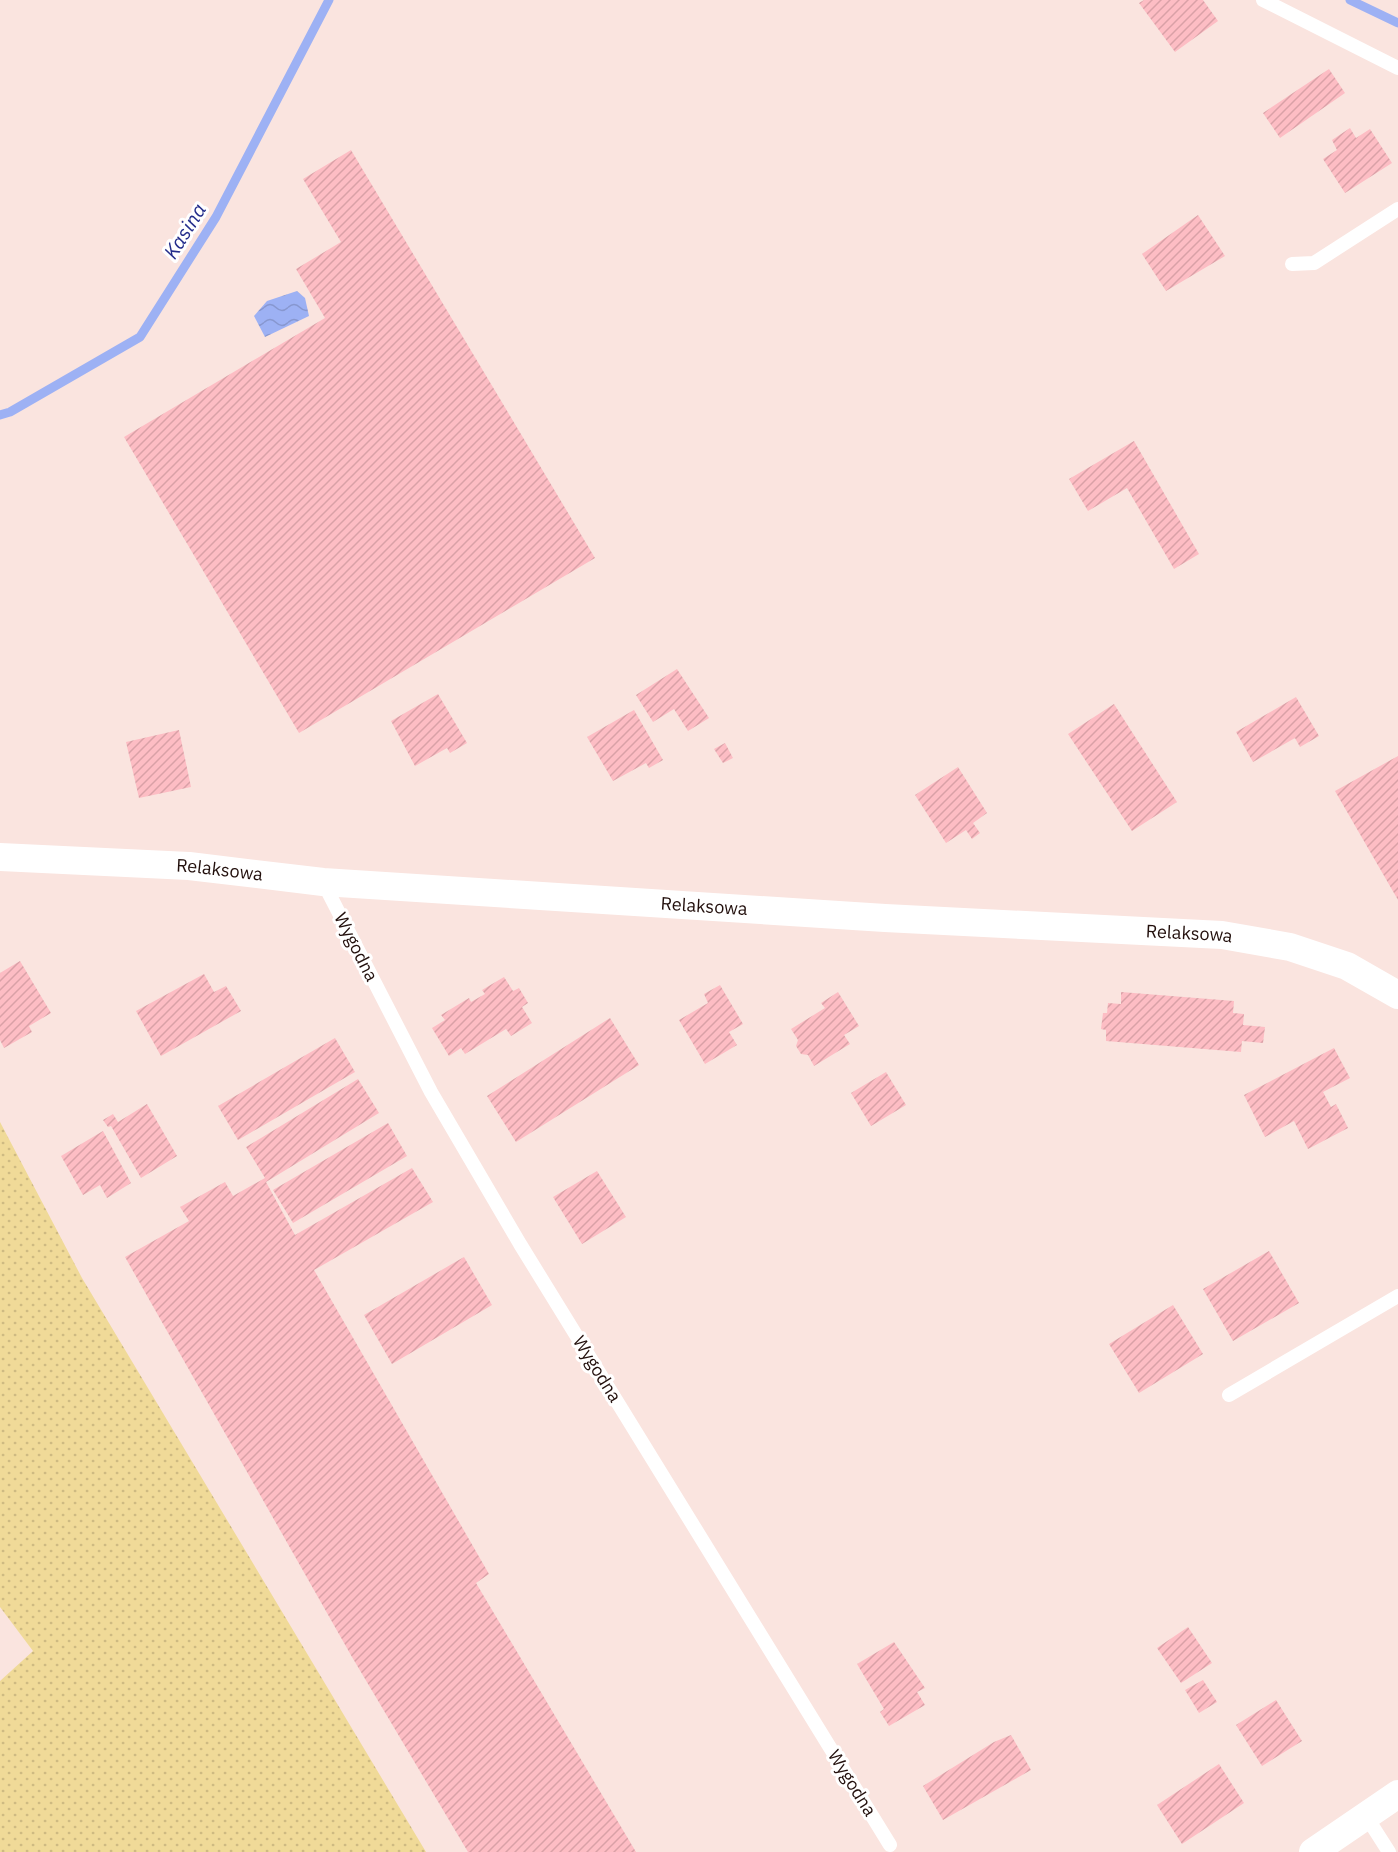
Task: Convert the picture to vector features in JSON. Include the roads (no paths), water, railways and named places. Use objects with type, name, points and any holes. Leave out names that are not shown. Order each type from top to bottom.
[{"type":"street","name":"Relaksowa","points":[[0,857],[189,866],[323,882],[885,918],[1222,935],[1290,947],[1347,966],[1398,995]]},
{"type":"street","points":[[1312,1852],[1398,1794]]},
{"type":"lane","points":[[1263,0],[1398,68]]},
{"type":"lane","points":[[1292,264],[1314,262],[1398,209]]},
{"type":"lane","name":"Wygodna","points":[[323,882],[431,1092],[520,1244],[890,1845]]},
{"type":"lane","points":[[1229,1395],[1398,1296]]},
{"type":"lane","points":[[1366,1816],[1389,1852]]},
{"type":"water","points":[[297,291],[305,298],[309,316],[265,337],[254,316],[267,301]]},
{"type":"waterway","name":"Kasina","points":[[0,415],[10,412],[140,337],[216,217],[329,0]]},
{"type":"waterway","name":"Kasina","points":[[1350,0],[1398,23]]}]
